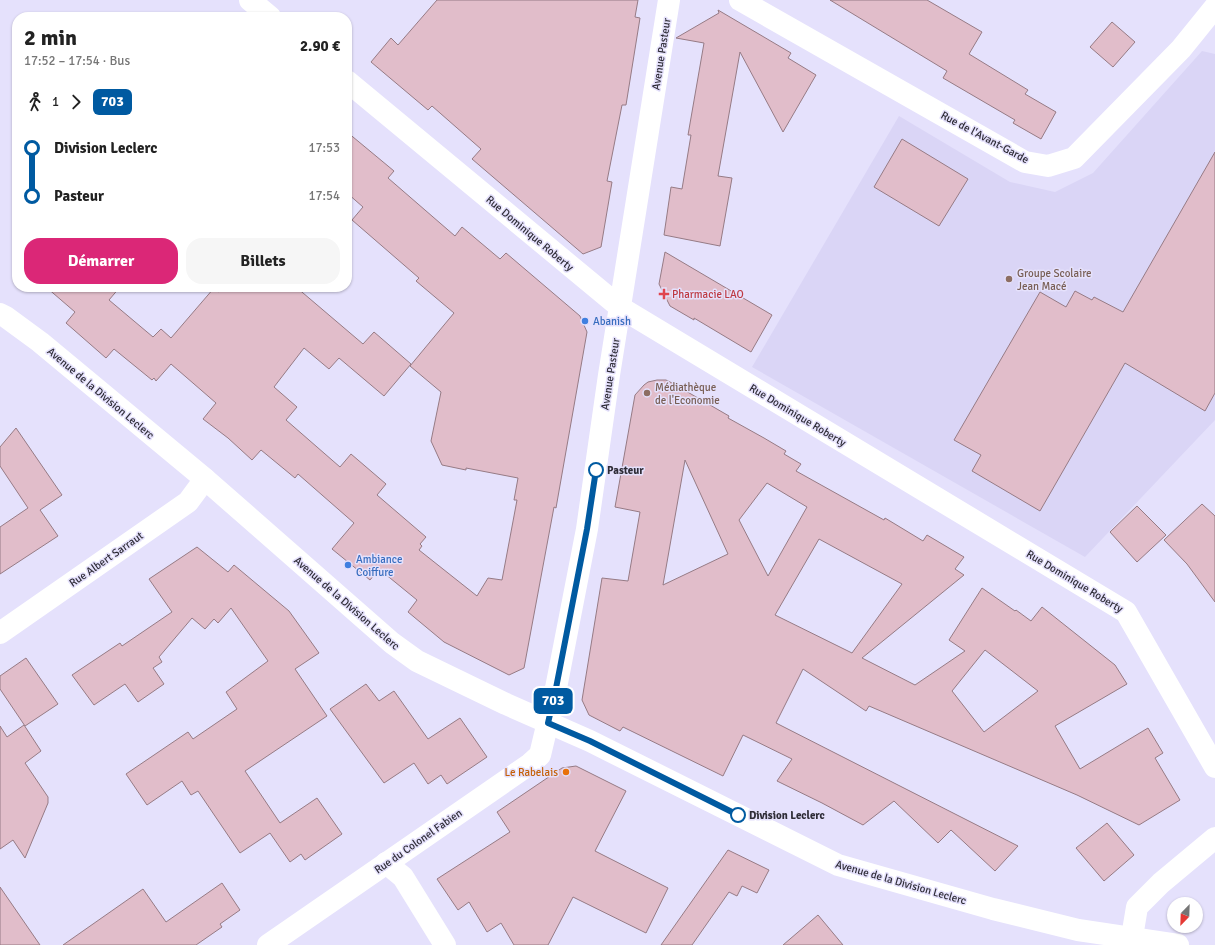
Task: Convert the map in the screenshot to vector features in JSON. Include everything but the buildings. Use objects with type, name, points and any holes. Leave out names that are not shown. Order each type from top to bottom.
[{"type":"street","points":[[250,0],[264,12]]},
{"type":"street","name":"Avenue Pasteur","points":[[548,723],[587,529],[609,375],[621,308],[669,0]]},
{"type":"street","name":"Rue de l'Avant-Garde","points":[[740,0],[1025,162],[1048,166],[1074,158],[1181,49],[1213,13]]},
{"type":"street","name":"Rue Dominique Roberty","points":[[352,85],[621,308],[1126,612],[1215,767]]},
{"type":"street","name":"Avenue de la Division Leclerc","points":[[0,314],[40,342],[205,479],[392,643],[417,661],[506,704],[590,741],[838,865],[986,907],[1078,930],[1178,945]]},
{"type":"street","name":"Rue Albert Sarraut","points":[[0,633],[188,502],[205,479]]},
{"type":"street","name":"Rue du Colonel Fabien","points":[[268,945],[530,764],[540,755],[548,723]]},
{"type":"street","points":[[1132,937],[1137,907],[1161,883],[1215,838]]},
{"type":"street","points":[[386,863],[403,877],[445,945]]},
{"type":"shaded area","name":"Groupe Scolaire Jean Macé","points":[[1202,51],[1215,54],[1215,420],[1085,557],[752,367],[899,116],[1010,182],[1055,192],[1093,173]]},
{"type":"bus line","name":"703","points":[[596,470],[587,529],[548,723],[590,741],[738,815]]},
{"type":"place","name":"Groupe Scolaire Jean Macé","points":[[1009,279]]},
{"type":"place","name":"Pharmacie LAO","points":[[664,294]]},
{"type":"place","name":"Abanish","points":[[585,321]]},
{"type":"place","name":"Médiathèque de l'Economie","points":[[647,393]]},
{"type":"place","name":"Pasteur","points":[[596,470]]},
{"type":"place","name":"Ambiance Coiffure","points":[[348,565]]},
{"type":"place","name":"Le Rabelais","points":[[566,772]]},
{"type":"place","name":"Division Leclerc","points":[[738,815]]}]
